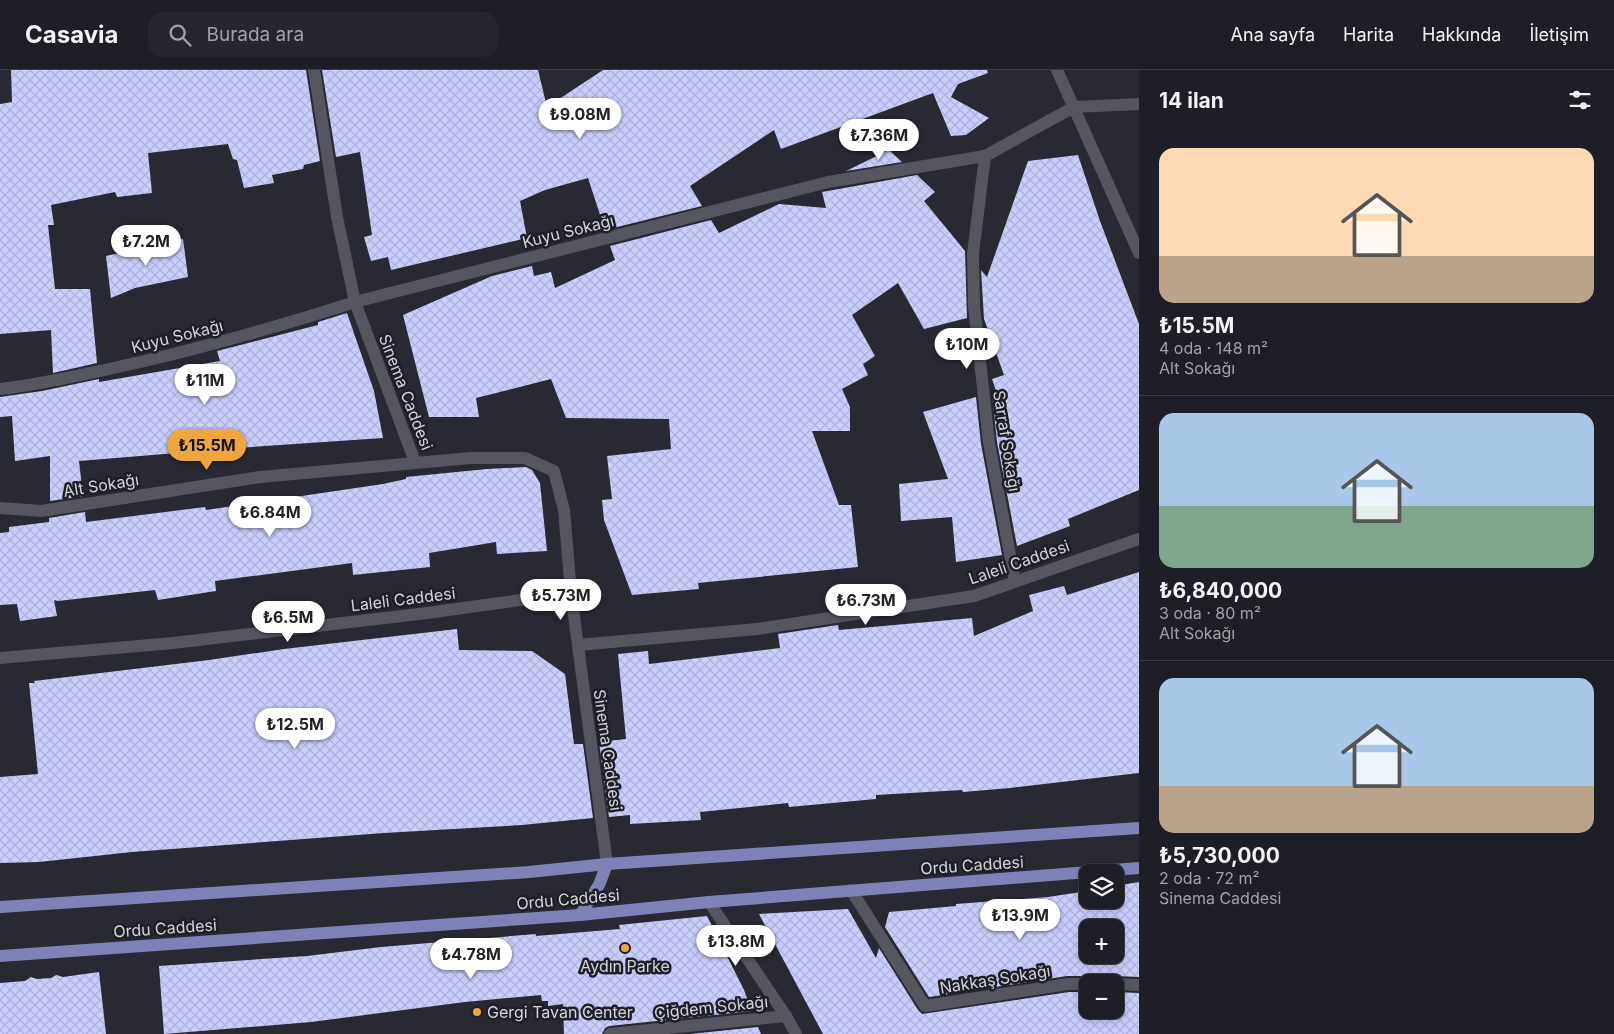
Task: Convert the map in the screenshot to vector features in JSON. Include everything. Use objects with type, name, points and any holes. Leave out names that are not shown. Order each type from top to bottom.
[{"type":"main road","name":"Ordu Caddesi","points":[[0,907],[529,872],[607,864],[1139,828]]},
{"type":"main road","points":[[580,915],[599,885],[607,864]]},
{"type":"main road","name":"Ordu Caddesi","points":[[0,956],[580,915],[851,890],[1139,868]]},
{"type":"street","name":"Sinema Caddesi","points":[[316,70],[337,217],[355,302],[415,462],[471,458],[525,458],[554,471],[564,510],[571,593],[607,864]]},
{"type":"street","points":[[1056,70],[1139,253]]},
{"type":"street","name":"Kuyu Sokağı","points":[[0,389],[31,386],[155,359],[295,322],[355,302],[828,182],[985,156],[1074,107],[1139,104]]},
{"type":"street","name":"Sarraf Sokağı","points":[[985,156],[973,254],[974,306],[989,443],[1015,581]]},
{"type":"street","name":"Alt Sokağı","points":[[0,508],[41,511],[260,477],[415,462]]},
{"type":"street","name":"Laleli Caddesi","points":[[578,645],[757,629],[974,596],[1139,539]]},
{"type":"street","name":"Laleli Caddesi","points":[[0,658],[183,642],[427,613],[571,593]]},
{"type":"street","name":"Nakkaş Sokağı","points":[[851,890],[925,1006],[1068,984],[1079,984]]},
{"type":"street","points":[[709,902],[786,1016],[796,1034]]},
{"type":"street","points":[[1124,984],[1139,985]]},
{"type":"street","name":"Çiğdem Sokağı","points":[[610,1034],[786,1016]]},
{"type":"building","points":[[11,70],[306,70],[320,161],[304,165],[303,169],[272,175],[274,183],[244,188],[237,160],[233,159],[228,144],[148,153],[152,193],[117,197],[115,192],[51,205],[54,225],[48,225],[55,289],[90,289],[97,363],[53,373],[51,330],[0,334],[0,104],[12,102]]},
{"type":"building","points":[[322,70],[538,70],[547,107],[603,70],[987,70],[988,73],[958,84],[951,97],[989,118],[966,135],[951,136],[933,93],[781,149],[774,130],[690,186],[702,206],[605,230],[588,178],[545,190],[520,201],[527,238],[391,270],[388,257],[371,261],[364,237],[372,235],[360,152],[336,157]]},
{"type":"building","points":[[889,150],[902,162],[846,171]]},
{"type":"building","points":[[1078,155],[1100,221],[1139,324],[1139,490],[1068,519],[1070,526],[1017,546],[997,442],[992,392],[996,391],[992,379],[1004,375],[984,319],[981,270],[987,277],[1028,161]]},
{"type":"building","points":[[917,175],[935,192],[924,201],[965,251],[967,318],[924,329],[898,283],[852,315],[875,356],[863,364],[868,375],[842,389],[850,407],[850,431],[812,431],[839,505],[851,505],[858,567],[698,583],[699,589],[632,595],[604,520],[602,500],[612,499],[607,456],[671,449],[669,419],[566,418],[551,379],[476,398],[479,417],[429,417],[403,315],[492,276],[532,266],[534,276],[551,272],[555,288],[615,260],[610,246],[711,220],[719,233],[779,204],[826,208],[822,192]]},
{"type":"building","points":[[183,239],[188,277],[135,288],[111,298],[106,256]]},
{"type":"building","points":[[347,313],[374,391],[383,438],[237,448],[238,455],[190,458],[189,452],[79,461],[83,496],[50,501],[50,456],[15,461],[12,416],[0,417],[0,397],[42,391],[99,379],[99,382],[220,361],[217,351],[318,325],[318,322]]},
{"type":"building","points":[[976,397],[981,444],[1002,555],[956,562],[952,517],[901,521],[899,484],[948,479],[923,412]]},
{"type":"building","points":[[526,467],[532,470],[540,483],[547,551],[497,554],[496,542],[429,553],[430,567],[353,575],[352,563],[215,581],[216,591],[158,600],[155,590],[54,600],[57,616],[20,621],[17,604],[0,605],[0,533],[9,532],[9,527],[49,522],[49,518],[85,512],[86,522],[205,507],[206,510],[383,484],[406,479],[406,477]]},
{"type":"building","points":[[1139,572],[1139,773],[1010,788],[963,792],[962,790],[876,795],[876,799],[789,807],[788,803],[700,812],[701,820],[630,824],[630,815],[609,817],[599,742],[626,739],[618,654],[648,651],[649,664],[780,648],[778,634],[838,625],[839,630],[972,618],[974,636],[1033,611],[1029,595],[1064,586],[1067,595]]},
{"type":"building","points":[[457,629],[459,650],[532,651],[565,674],[574,744],[583,744],[593,818],[522,825],[384,833],[132,852],[39,862],[0,863],[0,777],[38,774],[29,683],[284,649]]},
{"type":"building","points":[[1139,882],[1139,977],[1124,976],[1124,974],[1079,974],[1079,976],[1067,976],[929,997],[885,927],[889,912],[956,906],[956,904],[1048,897],[1079,892],[1079,909],[1124,909],[1124,884]]},
{"type":"building","points":[[848,909],[876,958],[879,948],[922,1014],[1079,992],[1079,1019],[1124,1019],[1124,992],[1139,993],[1139,1034],[823,1034],[759,914]]},
{"type":"building","points":[[707,916],[744,990],[752,1011],[609,1026],[605,1028],[602,1034],[564,1034],[563,1004],[548,1006],[548,1001],[542,1001],[541,995],[465,1002],[311,1022],[164,1034],[159,966],[307,956],[381,947],[620,929],[619,925]]},
{"type":"building","points":[[99,972],[106,1034],[0,1034],[0,983],[25,981],[31,977],[37,979],[51,978],[56,975],[63,977]]},
{"type":"building","points":[[758,1027],[761,1034],[690,1034]]},
{"type":"place","name":"Aydın Parke","points":[[625,948]]},
{"type":"place","name":"Gergi Tavan Center","points":[[477,1012]]}]
